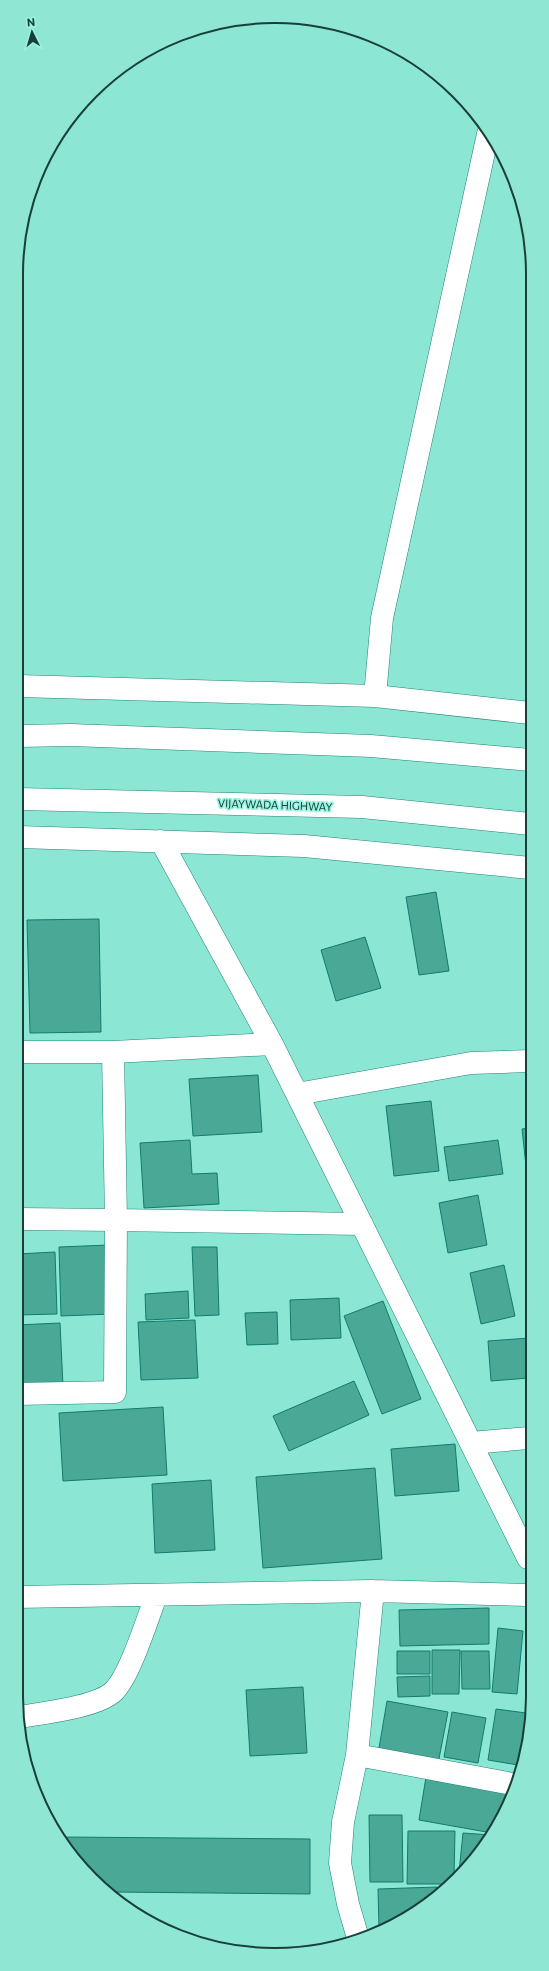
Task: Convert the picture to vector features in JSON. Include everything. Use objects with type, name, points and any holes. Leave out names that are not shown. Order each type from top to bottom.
[{"type":"main road","points":[[375,696],[382,618],[487,140]]},
{"type":"main road","points":[[23,686],[375,696],[526,713]]},
{"type":"main road","points":[[23,736],[71,735],[371,746],[526,760]]},
{"type":"main road","name":"VIJAYWADA HIGHWAY","points":[[23,799],[362,807],[526,824]]},
{"type":"main road","points":[[23,837],[304,846],[526,868]]},
{"type":"main road","points":[[161,841],[272,1044],[526,1554]]},
{"type":"main road","points":[[23,1052],[113,1052],[272,1044]]},
{"type":"main road","points":[[23,1394],[115,1392],[116,1220],[113,1052]]},
{"type":"main road","points":[[297,1094],[471,1063],[526,1062]]},
{"type":"main road","points":[[23,1219],[362,1224]]},
{"type":"main road","points":[[471,1443],[526,1438]]},
{"type":"main road","points":[[23,1597],[156,1596],[373,1591],[526,1596]]},
{"type":"main road","points":[[357,1934],[348,1904],[340,1863],[342,1822],[357,1755],[373,1591]]},
{"type":"main road","points":[[24,1716],[91,1703],[113,1692],[124,1679],[156,1596]]},
{"type":"main road","points":[[357,1755],[511,1784]]},
{"type":"building","points":[[436,892],[449,971],[419,975],[406,897]]},
{"type":"building","points":[[99,919],[101,1032],[30,1033],[27,920]]},
{"type":"building","points":[[365,937],[381,988],[336,1001],[321,950]]},
{"type":"building","points":[[258,1075],[262,1132],[193,1136],[189,1079]]},
{"type":"building","points":[[431,1101],[439,1171],[394,1176],[386,1106]]},
{"type":"building","points":[[526,1128],[526,1166],[522,1129]]},
{"type":"building","points":[[190,1140],[192,1174],[217,1173],[219,1204],[144,1208],[140,1143]]},
{"type":"building","points":[[498,1140],[503,1174],[449,1181],[444,1147]]},
{"type":"building","points":[[478,1195],[487,1245],[448,1253],[439,1203]]},
{"type":"building","points":[[109,1245],[111,1314],[61,1316],[59,1247]]},
{"type":"building","points":[[192,1247],[217,1247],[219,1315],[195,1316]]},
{"type":"building","points":[[55,1252],[57,1314],[23,1315],[23,1254]]},
{"type":"building","points":[[504,1265],[515,1316],[481,1324],[470,1273]]},
{"type":"building","points":[[188,1291],[189,1318],[146,1320],[145,1294]]},
{"type":"building","points":[[339,1298],[341,1338],[291,1340],[290,1300]]},
{"type":"building","points":[[383,1301],[421,1399],[382,1414],[344,1316]]},
{"type":"building","points":[[277,1312],[278,1344],[247,1345],[245,1313]]},
{"type":"building","points":[[195,1320],[198,1378],[141,1380],[138,1322]]},
{"type":"building","points":[[60,1323],[63,1386],[23,1389],[23,1325]]},
{"type":"building","points":[[526,1338],[526,1378],[491,1381],[488,1341]]},
{"type":"building","points":[[354,1381],[369,1415],[289,1451],[273,1416]]},
{"type":"building","points":[[163,1407],[167,1475],[63,1481],[59,1413]]},
{"type":"building","points":[[455,1444],[459,1491],[395,1496],[391,1449]]},
{"type":"building","points":[[375,1468],[382,1559],[263,1568],[256,1477]]},
{"type":"building","points":[[211,1480],[215,1550],[155,1553],[152,1484]]},
{"type":"building","points":[[489,1608],[489,1644],[400,1646],[399,1610]]},
{"type":"building","points":[[498,1628],[523,1631],[517,1694],[492,1692]]},
{"type":"building","points":[[432,1650],[460,1650],[459,1694],[432,1694]]},
{"type":"building","points":[[397,1651],[430,1651],[430,1674],[397,1674]]},
{"type":"building","points":[[461,1651],[489,1651],[490,1689],[462,1689]]},
{"type":"building","points":[[430,1676],[430,1696],[398,1697],[397,1677]]},
{"type":"building","points":[[303,1687],[307,1753],[250,1756],[246,1690]]},
{"type":"building","points":[[387,1701],[448,1712],[438,1764],[378,1754]]},
{"type":"building","points":[[496,1709],[525,1713],[521,1747],[516,1765],[488,1760]]},
{"type":"building","points":[[452,1712],[486,1718],[478,1763],[444,1757]]},
{"type":"building","points":[[426,1777],[507,1792],[486,1832],[419,1820]]},
{"type":"building","points":[[369,1815],[402,1815],[403,1882],[370,1882]]},
{"type":"building","points":[[408,1831],[455,1831],[454,1872],[442,1884],[407,1884]]},
{"type":"building","points":[[463,1833],[485,1835],[474,1850],[460,1866]]},
{"type":"building","points":[[66,1837],[310,1839],[310,1894],[116,1892],[85,1862]]},
{"type":"building","points":[[437,1887],[428,1896],[414,1906],[379,1925],[378,1889]]}]
